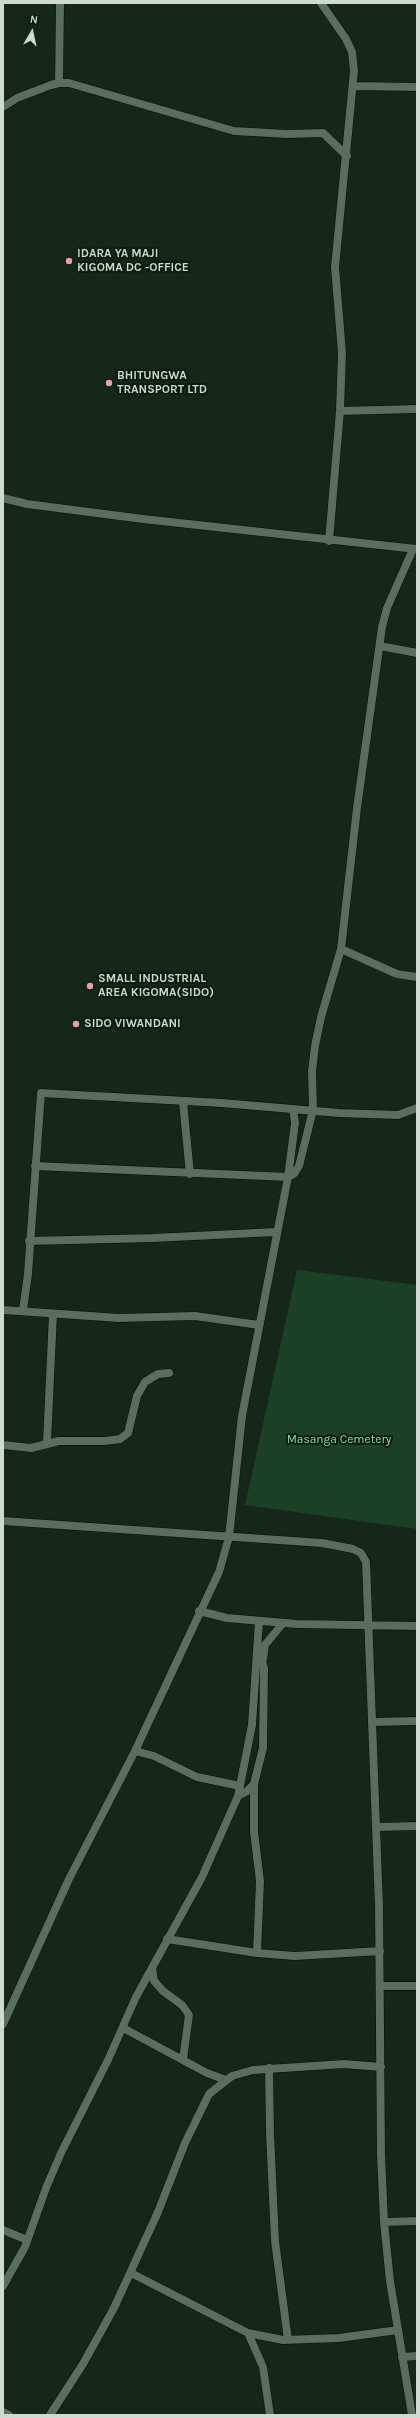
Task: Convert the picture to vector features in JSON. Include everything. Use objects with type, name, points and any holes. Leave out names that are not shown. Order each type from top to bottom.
[{"type":"street","points":[[59,83],[60,3]]},
{"type":"street","points":[[321,3],[346,39],[352,52],[354,86],[335,267],[342,339],[340,411],[329,541]]},
{"type":"street","points":[[3,107],[17,98],[59,83],[85,88],[234,131],[287,134],[323,133],[347,156]]},
{"type":"street","points":[[354,86],[417,87]]},
{"type":"street","points":[[340,411],[417,409]]},
{"type":"street","points":[[3,498],[18,503],[143,519],[329,541],[415,549],[387,608],[380,646],[358,804],[341,948],[321,1017],[315,1046],[312,1071],[313,1110],[299,1166],[294,1174],[288,1177],[190,1174],[35,1166]]},
{"type":"street","points":[[380,646],[417,652]]},
{"type":"street","points":[[341,948],[397,974],[417,978]]},
{"type":"street","points":[[23,1310],[28,1274],[29,1241],[42,1093],[183,1102],[222,1102],[293,1109],[398,1115],[417,1108]]},
{"type":"street","points":[[183,1102],[190,1174]]},
{"type":"street","points":[[3,2024],[69,1879],[135,1751],[199,1611],[219,1572],[229,1537],[242,1416],[276,1232],[288,1177],[295,1123],[293,1109]]},
{"type":"street","points":[[29,1241],[153,1238],[276,1232]]},
{"type":"street","points":[[3,1310],[23,1310],[53,1314],[120,1318],[195,1316],[259,1325]]},
{"type":"street","points":[[47,1442],[53,1314]]},
{"type":"street","points":[[3,1445],[31,1448],[47,1442],[105,1441],[124,1436],[128,1433],[137,1396],[145,1382],[158,1374],[169,1373]]},
{"type":"street","points":[[3,1521],[334,1545],[361,1553],[366,1562],[381,1986],[384,2222],[398,2330],[412,2415]]},
{"type":"street","points":[[199,1611],[228,1618],[283,1623],[417,1626]]},
{"type":"street","points":[[3,2286],[27,2240],[55,2166],[152,1968],[202,1878],[238,1796],[252,1725],[259,1621]]},
{"type":"street","points":[[257,1953],[260,1881],[254,1832],[254,1784],[263,1748],[263,1662],[265,1646],[283,1623]]},
{"type":"street","points":[[258,1647],[263,1662]]},
{"type":"street","points":[[372,1722],[417,1721]]},
{"type":"street","points":[[135,1751],[154,1756],[197,1777],[240,1786]]},
{"type":"street","points":[[238,1796],[246,1792],[254,1784]]},
{"type":"street","points":[[376,1827],[417,1826]]},
{"type":"street","points":[[167,1939],[257,1953],[302,1956],[380,1951]]},
{"type":"street","points":[[152,1968],[154,1980],[163,1992],[182,2005],[189,2015],[183,2059]]},
{"type":"street","points":[[381,1986],[417,1986]]},
{"type":"street","points":[[123,2028],[207,2073],[226,2080]]},
{"type":"street","points":[[50,2415],[83,2364],[131,2273],[198,2114],[209,2094],[226,2080],[253,2070],[344,2064],[381,2067]]},
{"type":"street","points":[[269,2068],[270,2133],[276,2241],[288,2340]]},
{"type":"street","points":[[384,2222],[417,2221]]},
{"type":"street","points":[[3,2230],[27,2240]]},
{"type":"street","points":[[131,2273],[248,2333],[262,2337],[288,2340],[339,2338],[398,2330]]},
{"type":"street","points":[[248,2333],[264,2367],[270,2415]]},
{"type":"street","points":[[402,2357],[417,2356]]},
{"type":"street","points":[[3,2412],[9,2415]]},
{"type":"green space","name":"Masanga Cemetery","points":[[297,1270],[417,1285],[417,1529],[245,1505]]},
{"type":"place","name":"IDARA YA MAJI KIGOMA DC -OFFICE","points":[[69,261]]},
{"type":"place","name":"BHITUNGWA TRANSPORT LTD","points":[[109,383]]},
{"type":"place","name":"SMALL INDUSTRIAL AREA KIGOMA(SIDO)","points":[[90,986]]},
{"type":"place","name":"SIDO VIWANDANI","points":[[76,1024]]}]
